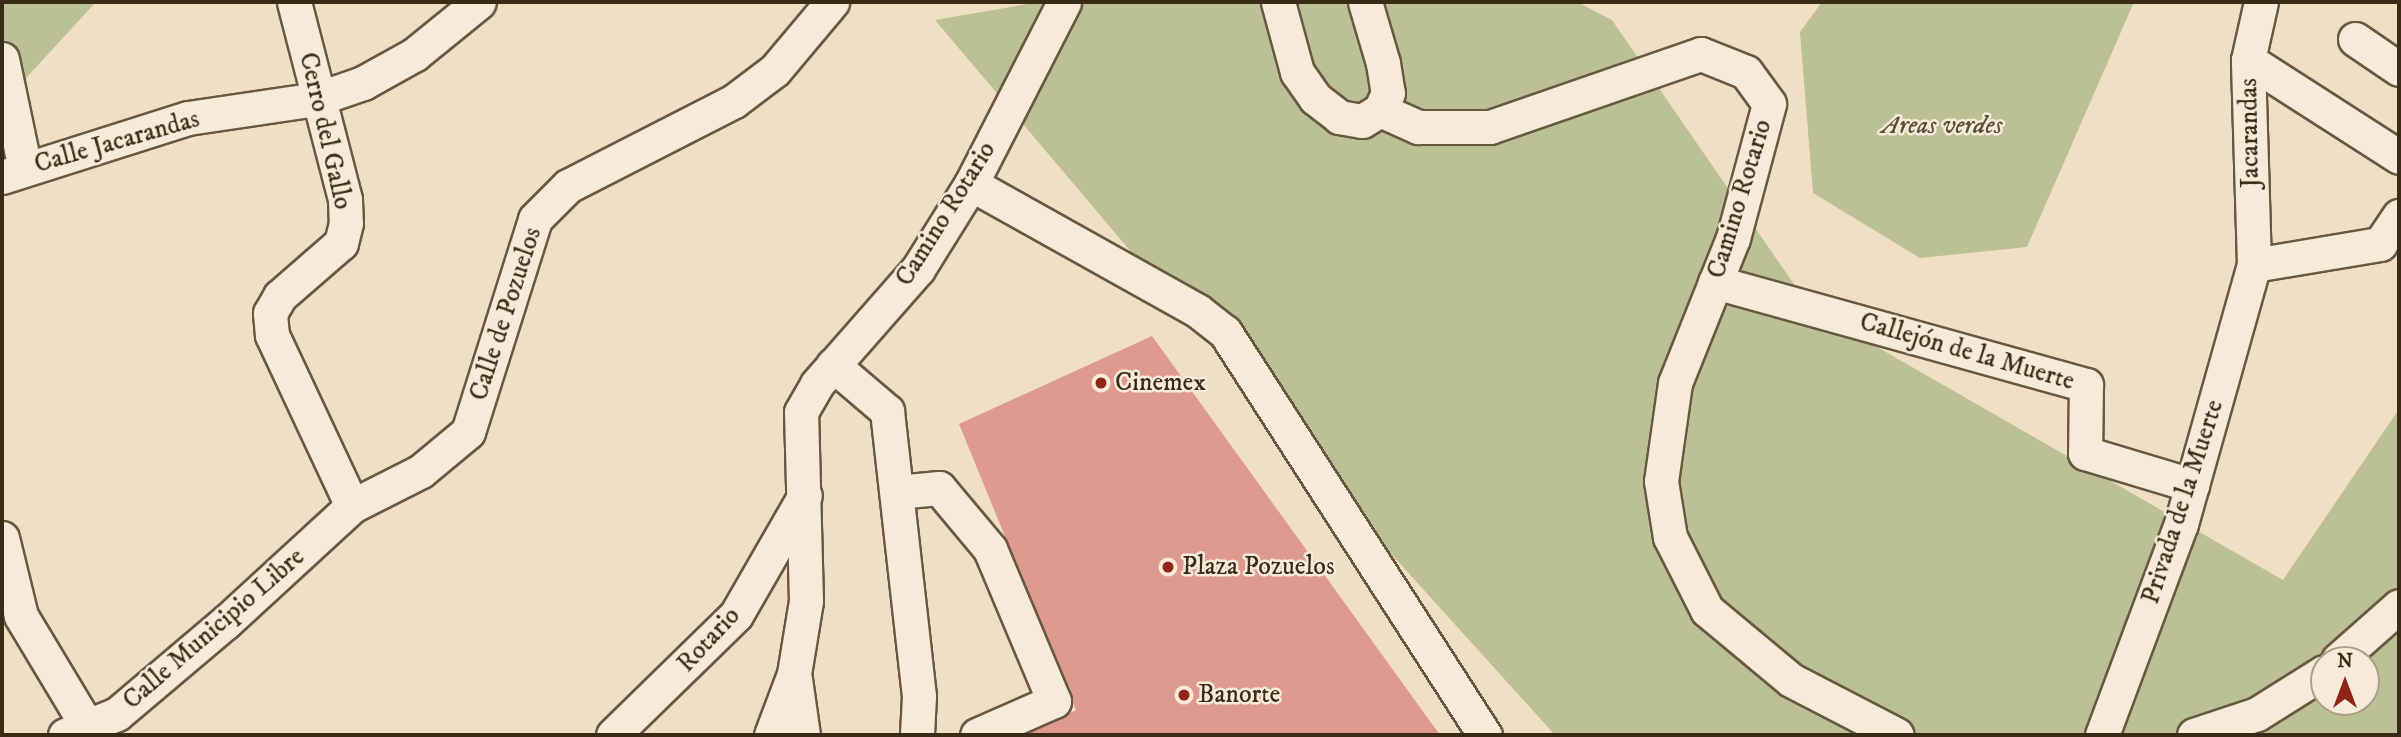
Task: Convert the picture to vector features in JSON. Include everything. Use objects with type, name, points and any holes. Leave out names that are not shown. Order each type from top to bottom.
[{"type":"street","name":"Cerro del Gallo","points":[[294,2],[345,200],[346,223],[341,243],[280,296],[270,313],[272,335],[352,506]]},
{"type":"street","name":"Calle Jacarandas","points":[[13,173],[188,118],[317,99],[363,83],[415,54],[479,2]]},
{"type":"street","name":"Calle de Pozuelos","points":[[352,506],[421,471],[468,432],[535,219],[568,186],[734,101],[783,62],[832,2]]},
{"type":"street","name":"Camino Rotario","points":[[794,674],[806,601],[806,493],[799,443],[802,412],[834,365],[918,269],[971,184],[1064,2]]},
{"type":"street","points":[[1278,2],[1297,72],[1315,98],[1339,117],[1362,121],[1380,110],[1388,93],[1383,63],[1365,2]]},
{"type":"street","name":"Jacarandas","points":[[2254,265],[2248,60],[2261,2]]},
{"type":"street","points":[[2355,39],[2399,69]]},
{"type":"street","name":"Camino Rotario","points":[[1380,110],[1418,127],[1490,127],[1701,54],[1746,72],[1769,104],[1733,238],[1675,383],[1661,481],[1670,537],[1707,610],[1791,680],[1896,735]]},
{"type":"street","points":[[2,59],[13,173]]},
{"type":"street","points":[[2248,60],[2399,157]]},
{"type":"street","points":[[971,184],[1198,311],[1225,332],[1486,735]]},
{"type":"street","points":[[2254,265],[2380,244],[2399,216]]},
{"type":"street","name":"Privada de la Muerte","points":[[2102,735],[2192,485],[2254,265]]},
{"type":"street","name":"Callejón de la Muerte","points":[[1715,282],[2086,385],[2085,453],[2192,485]]},
{"type":"street","points":[[834,365],[887,411],[919,696],[917,735]]},
{"type":"street","points":[[897,492],[939,488],[990,549],[1054,701],[978,735]]},
{"type":"street","name":"Rotario","points":[[613,735],[736,615],[806,493]]},
{"type":"street","name":"Calle Municipio Libre","points":[[76,731],[117,714],[226,622],[352,506]]},
{"type":"street","points":[[2,538],[21,616],[76,731]]},
{"type":"street","points":[[2354,646],[2399,606]]},
{"type":"street","points":[[772,735],[794,674]]},
{"type":"street","points":[[794,674],[803,735]]},
{"type":"street","points":[[2194,735],[2257,714],[2310,681]]},
{"type":"green space","points":[[2,2],[96,2],[2,104]]},
{"type":"green space","points":[[1039,2],[1577,2],[1612,20],[1811,309],[2283,580],[2399,409],[2399,735],[1555,735],[1319,474],[935,20]]},
{"type":"green space","name":"Areas verdes","points":[[1822,2],[2134,2],[2027,247],[1920,258],[1813,193],[1800,32]]},
{"type":"building","name":"Plaza Pozuelos","points":[[1152,336],[1440,735],[1025,735],[1076,710],[959,424]]},
{"type":"place","name":"Cinemex","points":[[1101,383]]},
{"type":"place","name":"Plaza Pozuelos","points":[[1168,567]]},
{"type":"place","name":"Banorte","points":[[1184,695]]}]
